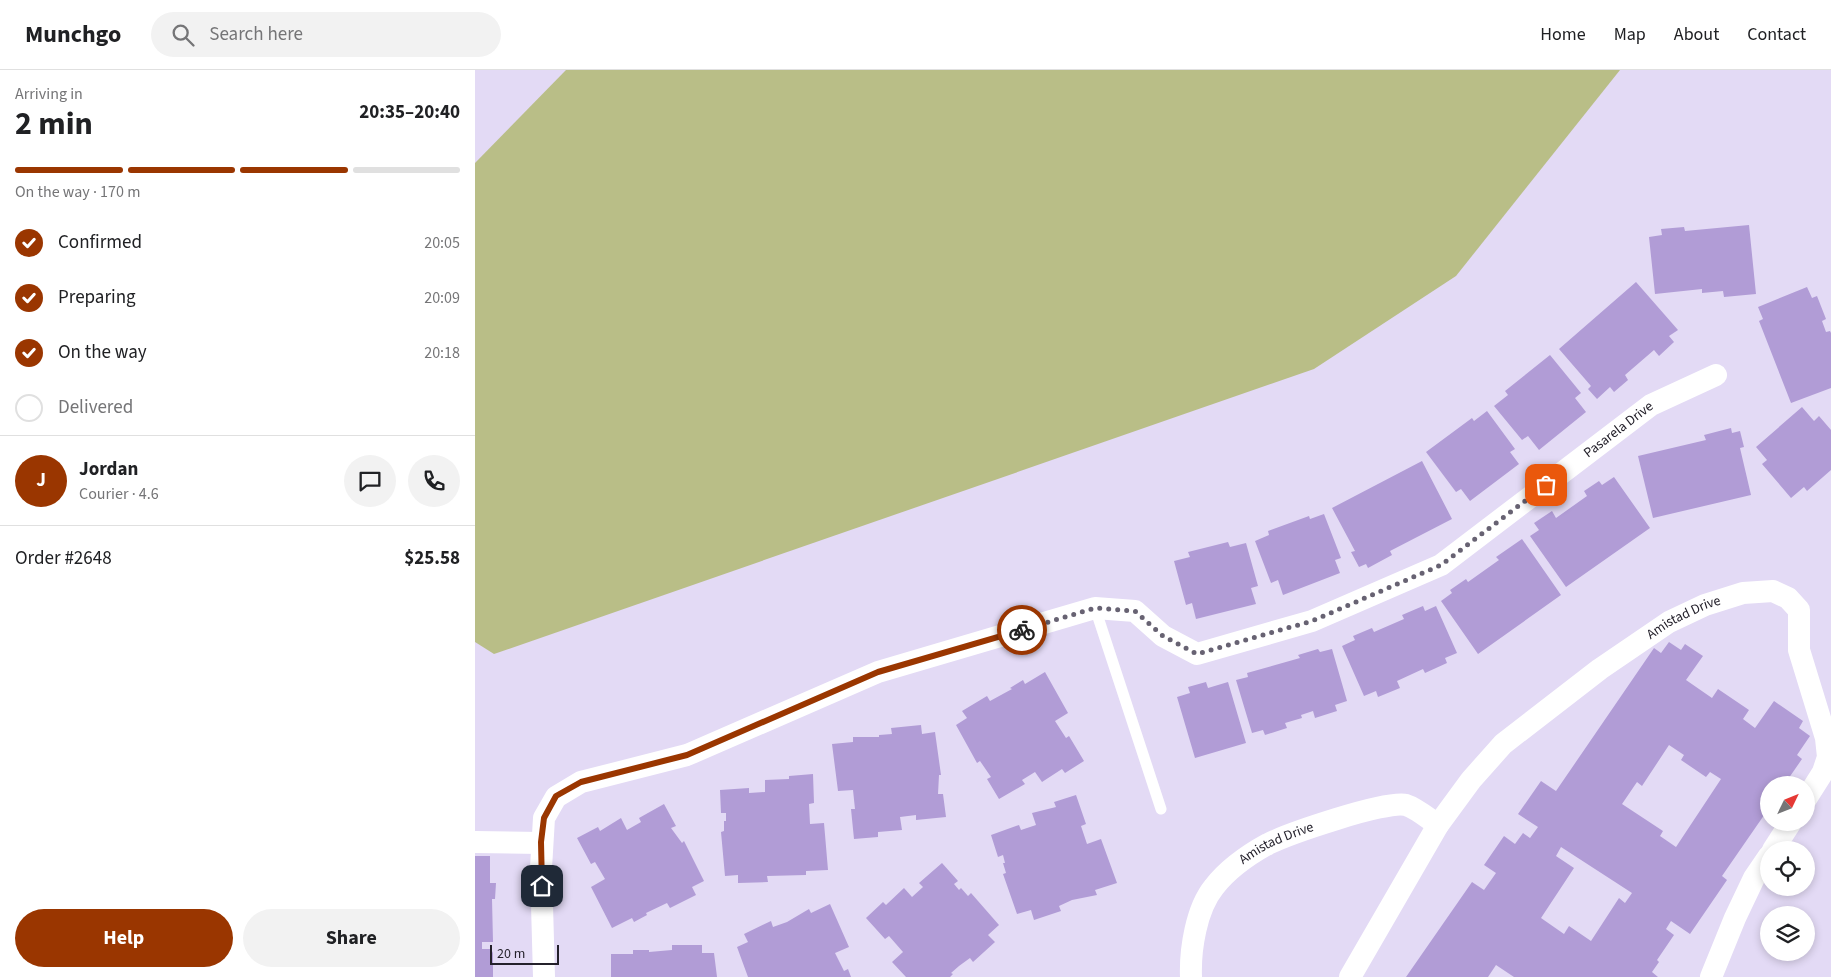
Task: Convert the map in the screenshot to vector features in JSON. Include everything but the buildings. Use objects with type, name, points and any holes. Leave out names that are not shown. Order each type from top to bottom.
[{"type":"street","name":"Pasarela Drive","points":[[544,977],[541,842],[544,818],[556,796],[581,782],[687,755],[878,672],[1095,608],[1135,611],[1163,636],[1197,654],[1312,621],[1441,565],[1651,405],[1716,375]]},
{"type":"street","name":"Amistad Drive","points":[[1350,977],[1438,825],[1471,780],[1503,744],[1539,714],[1600,669],[1669,622],[1705,605],[1743,593],[1773,591],[1788,598],[1799,610],[1799,650],[1826,738],[1828,756],[1823,772],[1815,785]]},
{"type":"street","name":"Amistad Drive","points":[[1191,977],[1190,954],[1197,928],[1213,888],[1237,864],[1268,844],[1384,806],[1406,805],[1438,825]]},
{"type":"street","points":[[475,842],[541,842]]},
{"type":"street","points":[[1711,977],[1735,918],[1760,870]]},
{"type":"lane","points":[[1095,608],[1161,809]]},
{"type":"green space","points":[[566,70],[1620,70],[1456,276],[1314,369],[494,654],[475,642],[475,163]]},
{"type":"way so far","points":[[1022,630],[1095,608],[1135,611],[1163,636],[1197,654],[1312,621],[1441,565],[1546,485]]},
{"type":"route","points":[[542,886],[541,842],[544,818],[556,796],[581,782],[687,755],[878,672],[1022,630]]}]
